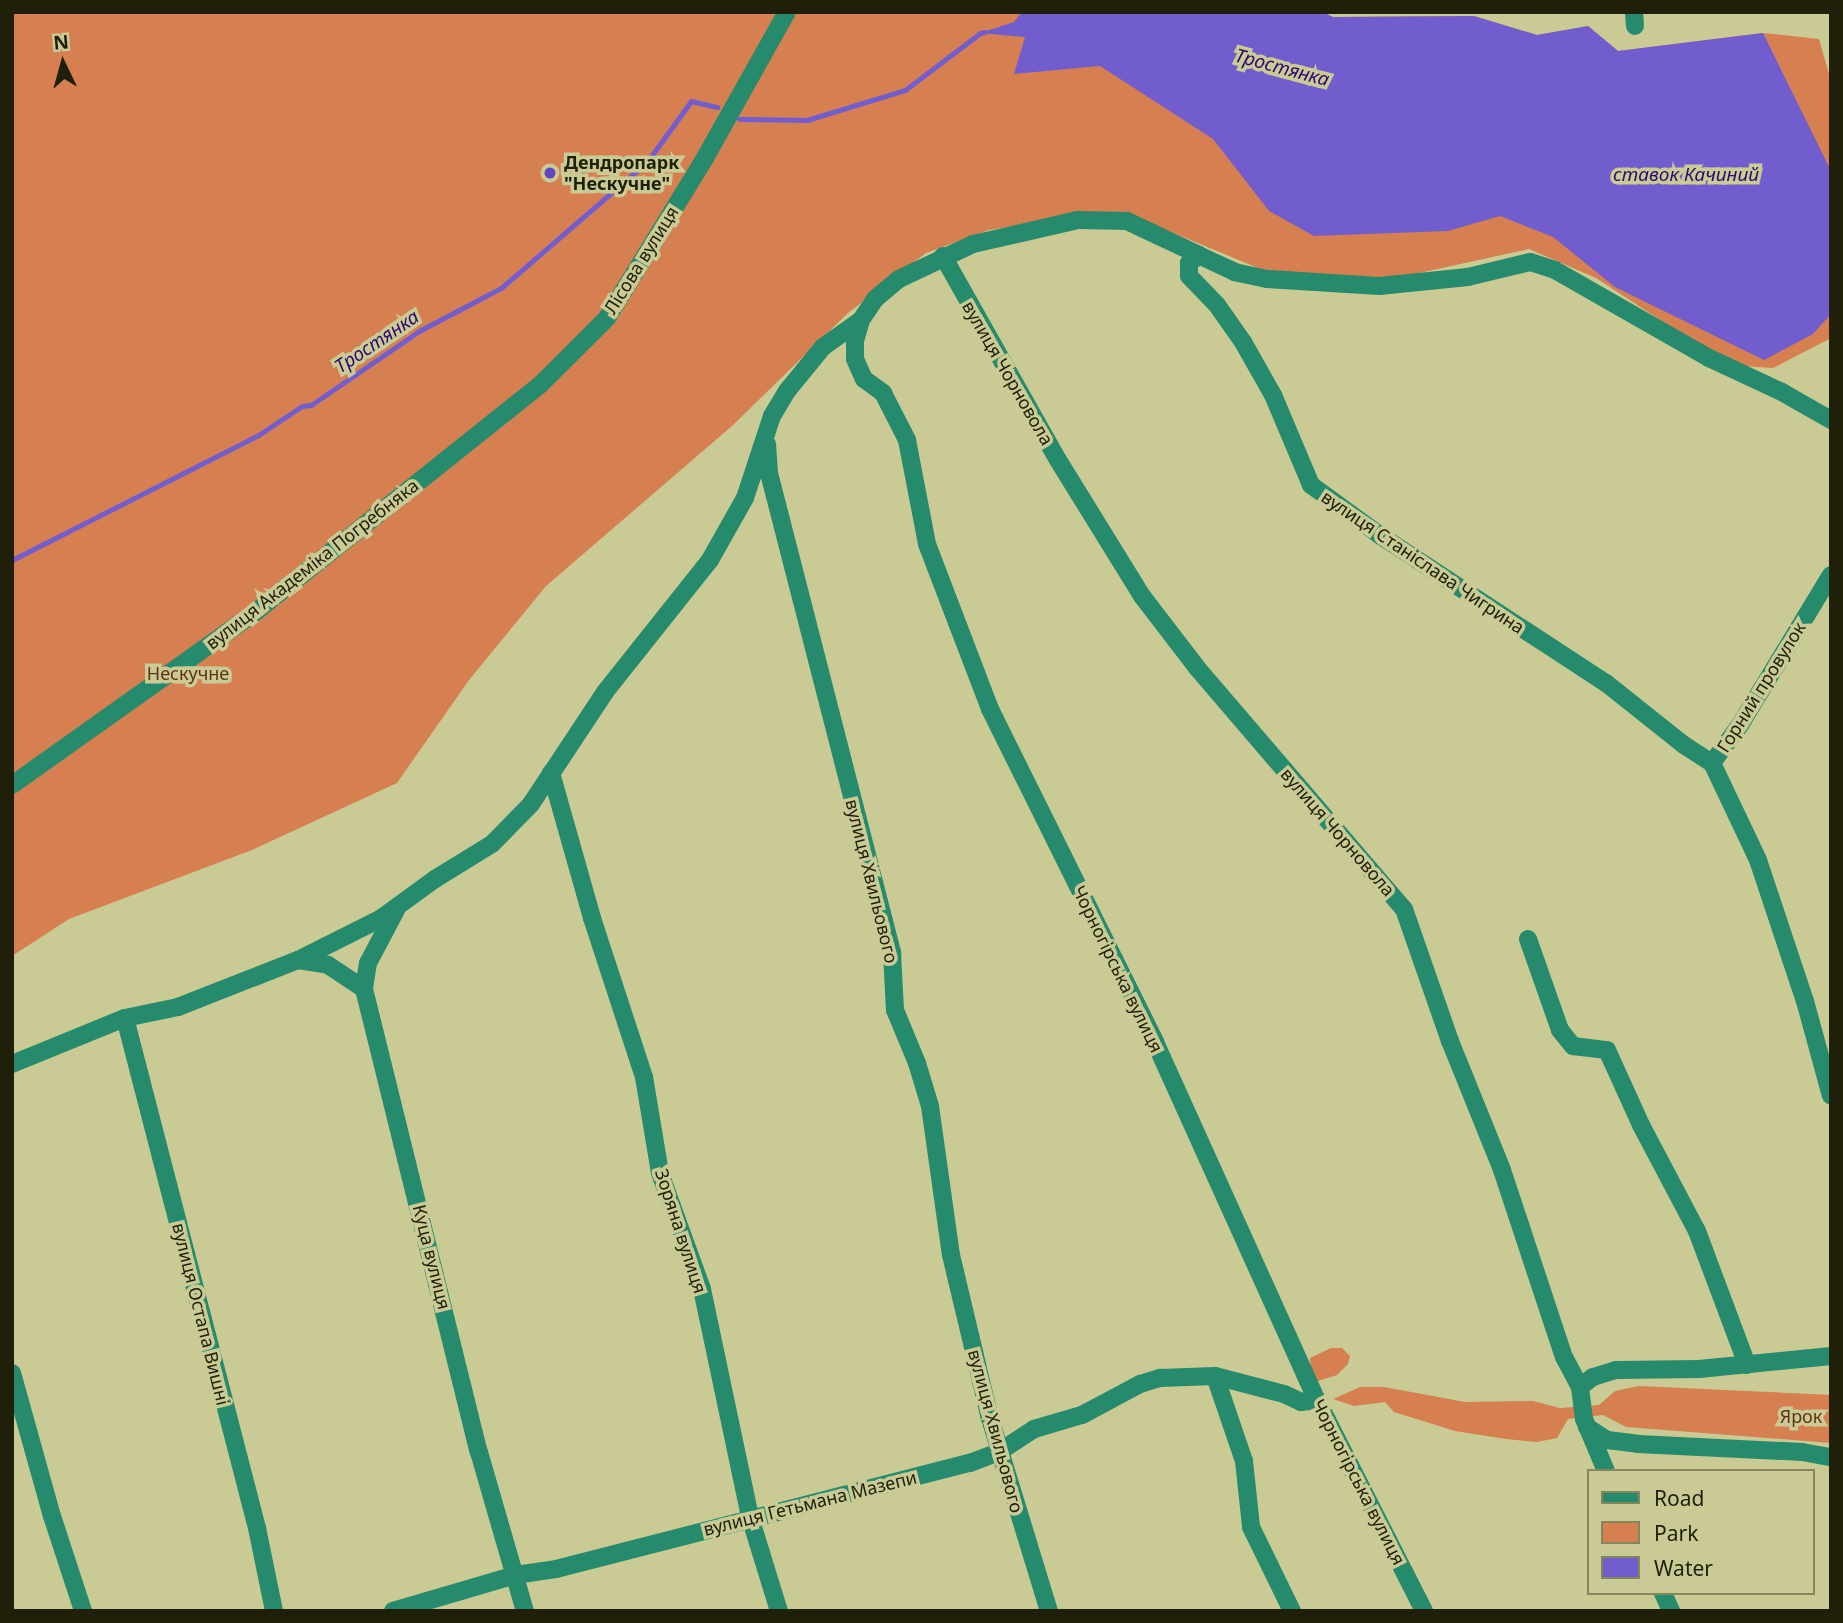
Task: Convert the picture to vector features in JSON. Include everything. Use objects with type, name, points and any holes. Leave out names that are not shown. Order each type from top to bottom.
[{"type":"street","name":"Лісова вулиця","points":[[540,385],[607,317],[705,158],[787,12]]},
{"type":"street","points":[[12,1064],[125,1018],[178,1007],[298,960],[398,907],[435,878],[492,844],[531,804],[605,692],[710,560],[745,498],[767,433],[787,391],[823,347],[861,320],[875,299],[899,279],[943,257],[1006,235],[1078,220],[1104,218],[1127,221],[1235,272],[1267,279],[1340,286],[1423,283],[1530,262],[1555,270],[1709,358],[1782,391],[1831,420]]},
{"type":"street","name":"вулиця Станіслава Чигрина","points":[[1199,255],[1189,263],[1189,276],[1217,305],[1243,342],[1273,395],[1311,485],[1381,536],[1606,683],[1684,745],[1712,763]]},
{"type":"street","name":"вулиця Чорновола","points":[[943,257],[1058,460],[1142,596],[1206,678],[1404,909],[1450,1041],[1502,1170],[1564,1357],[1580,1387],[1585,1418],[1605,1469]]},
{"type":"street","name":"Чорногірська вулиця","points":[[861,320],[855,341],[855,359],[864,379],[883,393],[906,440],[927,544],[990,709],[1155,1042],[1317,1401],[1424,1611]]},
{"type":"street","name":"вулиця Академіка Погребняка","points":[[12,785],[258,610],[540,385]]},
{"type":"street","name":"вулиця Хвильового","points":[[767,433],[769,473],[892,953],[895,1010],[917,1063],[930,1106],[951,1255],[999,1452],[1049,1611]]},
{"type":"street","name":"Горний провулок","points":[[1712,763],[1747,714],[1831,575]]},
{"type":"street","points":[[1712,763],[1758,859],[1805,1001],[1831,1096]]},
{"type":"street","name":"Зоряна вулиця","points":[[551,773],[592,918],[644,1077],[660,1173],[702,1289],[750,1517],[779,1611]]},
{"type":"street","name":"Куца вулиця","points":[[398,907],[368,963],[363,989],[479,1452],[525,1611]]},
{"type":"street","points":[[1528,939],[1560,1030],[1573,1046],[1607,1050],[1697,1231],[1747,1365]]},
{"type":"street","points":[[298,960],[328,965],[363,989]]},
{"type":"street","name":"вулиця Остапа Вишні","points":[[125,1018],[257,1528],[274,1611]]},
{"type":"street","points":[[1580,1387],[1593,1377],[1616,1370],[1747,1365],[1831,1356]]},
{"type":"street","points":[[13,1375],[52,1516],[83,1611]]},
{"type":"street","points":[[1215,1376],[1244,1461],[1251,1527],[1292,1611]]},
{"type":"street","name":"вулиця Гетьмана Мазепи","points":[[393,1611],[515,1575],[555,1569],[750,1517],[970,1463],[999,1452],[1020,1435],[1082,1415],[1140,1384],[1160,1378],[1215,1376],[1284,1394],[1301,1402],[1317,1401]]},
{"type":"street","points":[[1585,1418],[1607,1440],[1802,1452],[1831,1457]]},
{"type":"street","points":[[1664,1595],[1671,1611]]},
{"type":"green space","name":"Нескучне","points":[[12,12],[1322,12],[1333,17],[1474,16],[1537,35],[1588,26],[1618,51],[1763,33],[1819,39],[1831,81],[1831,338],[1773,368],[1729,365],[1596,278],[1529,249],[1369,284],[1265,271],[1140,219],[1102,212],[989,230],[926,253],[848,313],[732,426],[546,586],[469,680],[397,783],[252,850],[69,919],[12,956]]},
{"type":"green space","points":[[1331,1348],[1342,1348],[1350,1356],[1348,1364],[1337,1375],[1312,1383],[1310,1358]]},
{"type":"green space","name":"Ярок","points":[[1639,1386],[1831,1395],[1831,1443],[1626,1427],[1603,1415],[1568,1419],[1557,1438],[1537,1442],[1455,1431],[1394,1412],[1385,1402],[1354,1406],[1333,1399],[1360,1387],[1384,1387],[1465,1402],[1533,1401],[1560,1408],[1599,1405],[1615,1391]]},
{"type":"water","name":"ставок Качиний","points":[[1022,12],[1322,12],[1333,17],[1474,16],[1537,35],[1588,26],[1618,51],[1763,33],[1831,171],[1831,314],[1813,334],[1764,360],[1615,287],[1553,237],[1500,216],[1448,231],[1314,236],[1269,211],[1213,139],[1100,66],[1014,74],[1025,37],[980,33],[1014,22]]},
{"type":"waterway","name":"Тростянка","points":[[739,119],[807,120],[905,90],[980,33],[985,32]]},
{"type":"waterway","name":"Тростянка","points":[[12,560],[260,434],[302,406],[311,405],[419,331],[501,288],[647,162],[691,101],[717,107]]},
{"type":"place","name":"Дендропарк \"Нескучне\"","points":[[550,173]]}]
